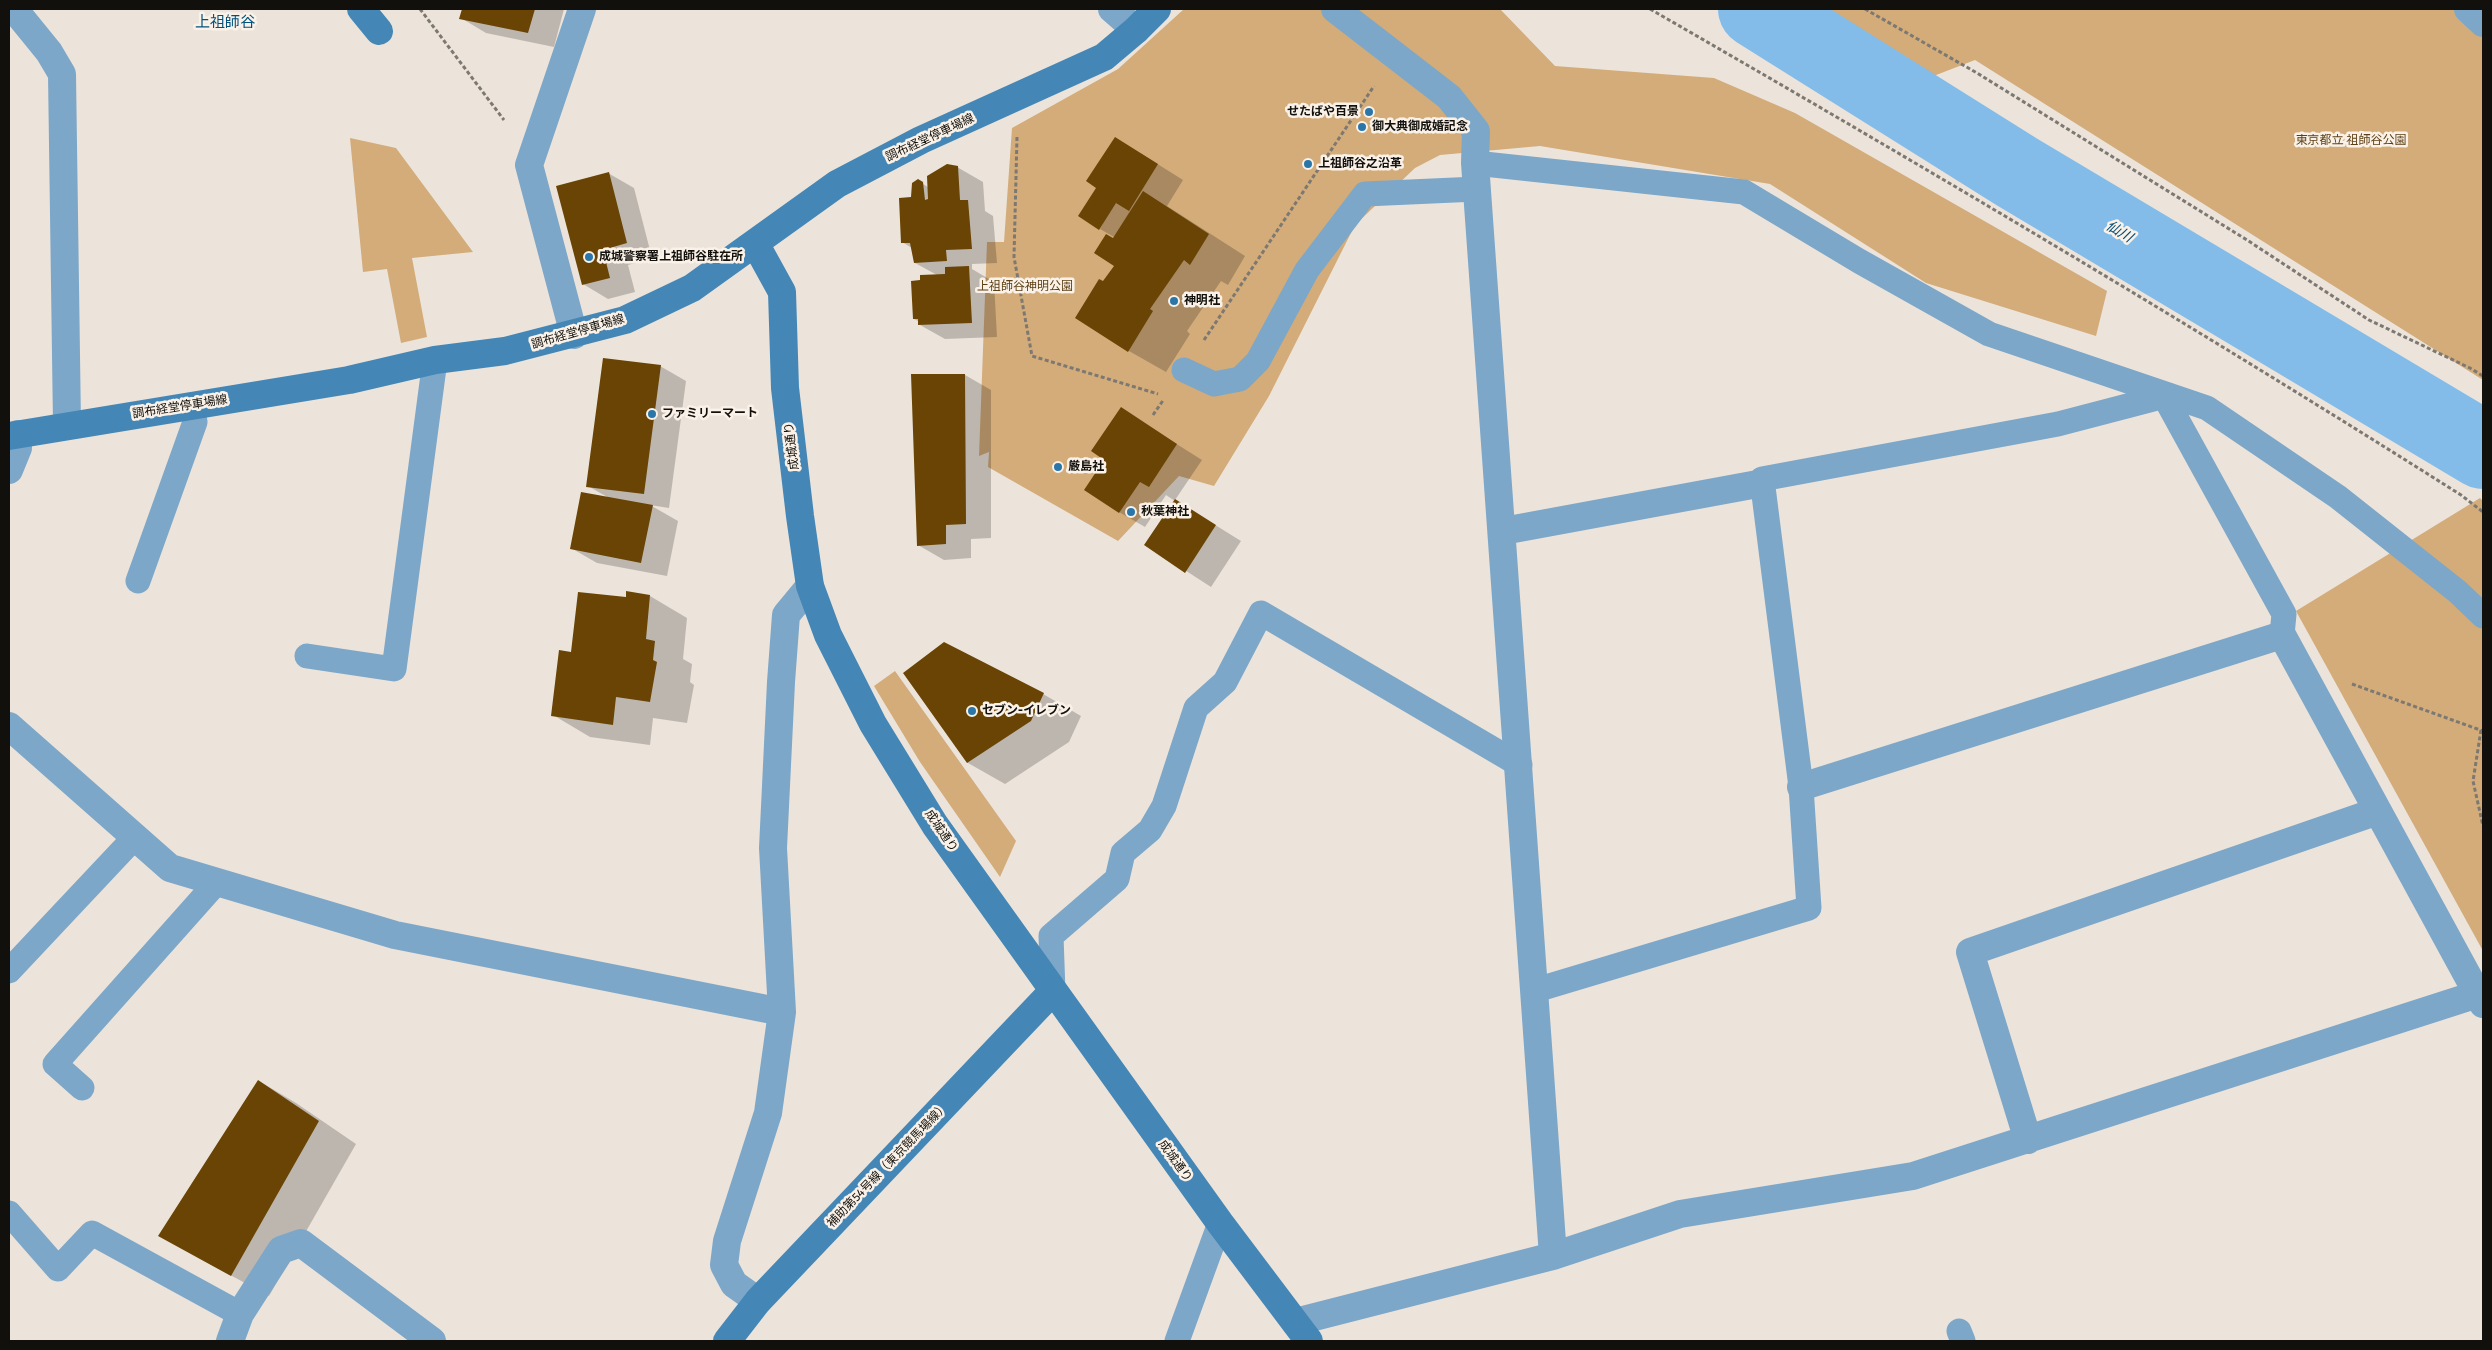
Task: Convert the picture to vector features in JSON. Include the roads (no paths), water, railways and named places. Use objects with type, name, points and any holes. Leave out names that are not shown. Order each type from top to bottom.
[{"type":"street","points":[[14,9],[50,52],[62,74],[67,425]]},
{"type":"street","points":[[361,9],[379,31]]},
{"type":"street","points":[[574,335],[529,164],[530,155],[582,9]]},
{"type":"street","points":[[1112,9],[1136,30]]},
{"type":"street","name":"調布経堂停車場線","points":[[13,435],[350,380],[435,360],[506,352],[625,320],[692,288],[838,184],[921,140],[1104,57],[1157,9]]},
{"type":"street","points":[[1335,9],[1449,97],[1476,131],[1476,176],[1554,1256]]},
{"type":"street","points":[[2468,9],[2483,22]]},
{"type":"street","name":"成城通り","points":[[756,243],[782,292],[785,388],[810,586],[828,635],[874,724],[935,825],[1220,1223],[1302,1332]]},
{"type":"street","points":[[9,470],[18,448],[13,435]]},
{"type":"street","points":[[1503,531],[1762,483]]},
{"type":"street","points":[[758,1301],[734,1284],[724,1265],[727,1241],[768,1114],[782,1012],[774,848],[781,682],[786,615],[810,586]]},
{"type":"street","points":[[1302,1332],[1554,1256],[1680,1214],[1913,1176],[2481,999],[2282,635],[1801,787]]},
{"type":"street","points":[[9,726],[170,868],[395,935],[782,1012]]},
{"type":"street","points":[[2028,1140],[1970,952],[2378,811]]},
{"type":"street","name":"補助第54号線（東京競馬場線）","points":[[727,1341],[758,1301],[1053,991]]},
{"type":"street","points":[[230,1341],[240,1314],[281,1250],[301,1243],[432,1341]]},
{"type":"lane","points":[[1184,370],[1214,384],[1240,379],[1258,361],[1308,270],[1365,194],[1476,176],[1744,192],[1859,261],[1989,334],[2207,408],[2338,497],[2458,592],[2483,616]]},
{"type":"lane","points":[[307,656],[394,669],[435,360]]},
{"type":"lane","points":[[1536,990],[1809,908],[1801,787],[1762,479],[2058,424],[2169,395]]},
{"type":"lane","points":[[2169,395],[2169,405],[2284,614],[2282,635]]},
{"type":"lane","points":[[138,581],[195,422],[192,405]]},
{"type":"lane","points":[[1053,991],[1051,936],[1117,879],[1123,853],[1150,830],[1164,806],[1196,708],[1225,682],[1261,613],[1520,765]]},
{"type":"lane","points":[[10,971],[135,837]]},
{"type":"lane","points":[[82,1088],[55,1064],[216,882]]},
{"type":"lane","points":[[9,1212],[58,1269],[92,1233],[240,1314]]},
{"type":"lane","points":[[1177,1341],[1220,1223]]},
{"type":"waterway","name":"仙川","points":[[1757,9],[2017,172],[2483,450]]},
{"type":"place","name":"せたばや百景","points":[[1369,112]]},
{"type":"place","name":"御大典御成婚記念","points":[[1362,127]]},
{"type":"place","name":"上祖師谷之沿革","points":[[1308,164]]},
{"type":"place","name":"成城警察署上祖師谷駐在所","points":[[589,257]]},
{"type":"place","name":"神明社","points":[[1174,301]]},
{"type":"place","name":"ファミリーマート","points":[[652,414]]},
{"type":"place","name":"厳島社","points":[[1058,467]]},
{"type":"place","name":"秋葉神社","points":[[1131,512]]},
{"type":"place","name":"セブン-イレブン","points":[[972,711]]},
{"type":"district","name":"上祖師谷","points":[[225,23]]},
{"type":"park label","name":"東京都立 祖師谷公園","points":[[2351,141]]},
{"type":"park label","name":"上祖師谷神明公園","points":[[1025,287]]}]
